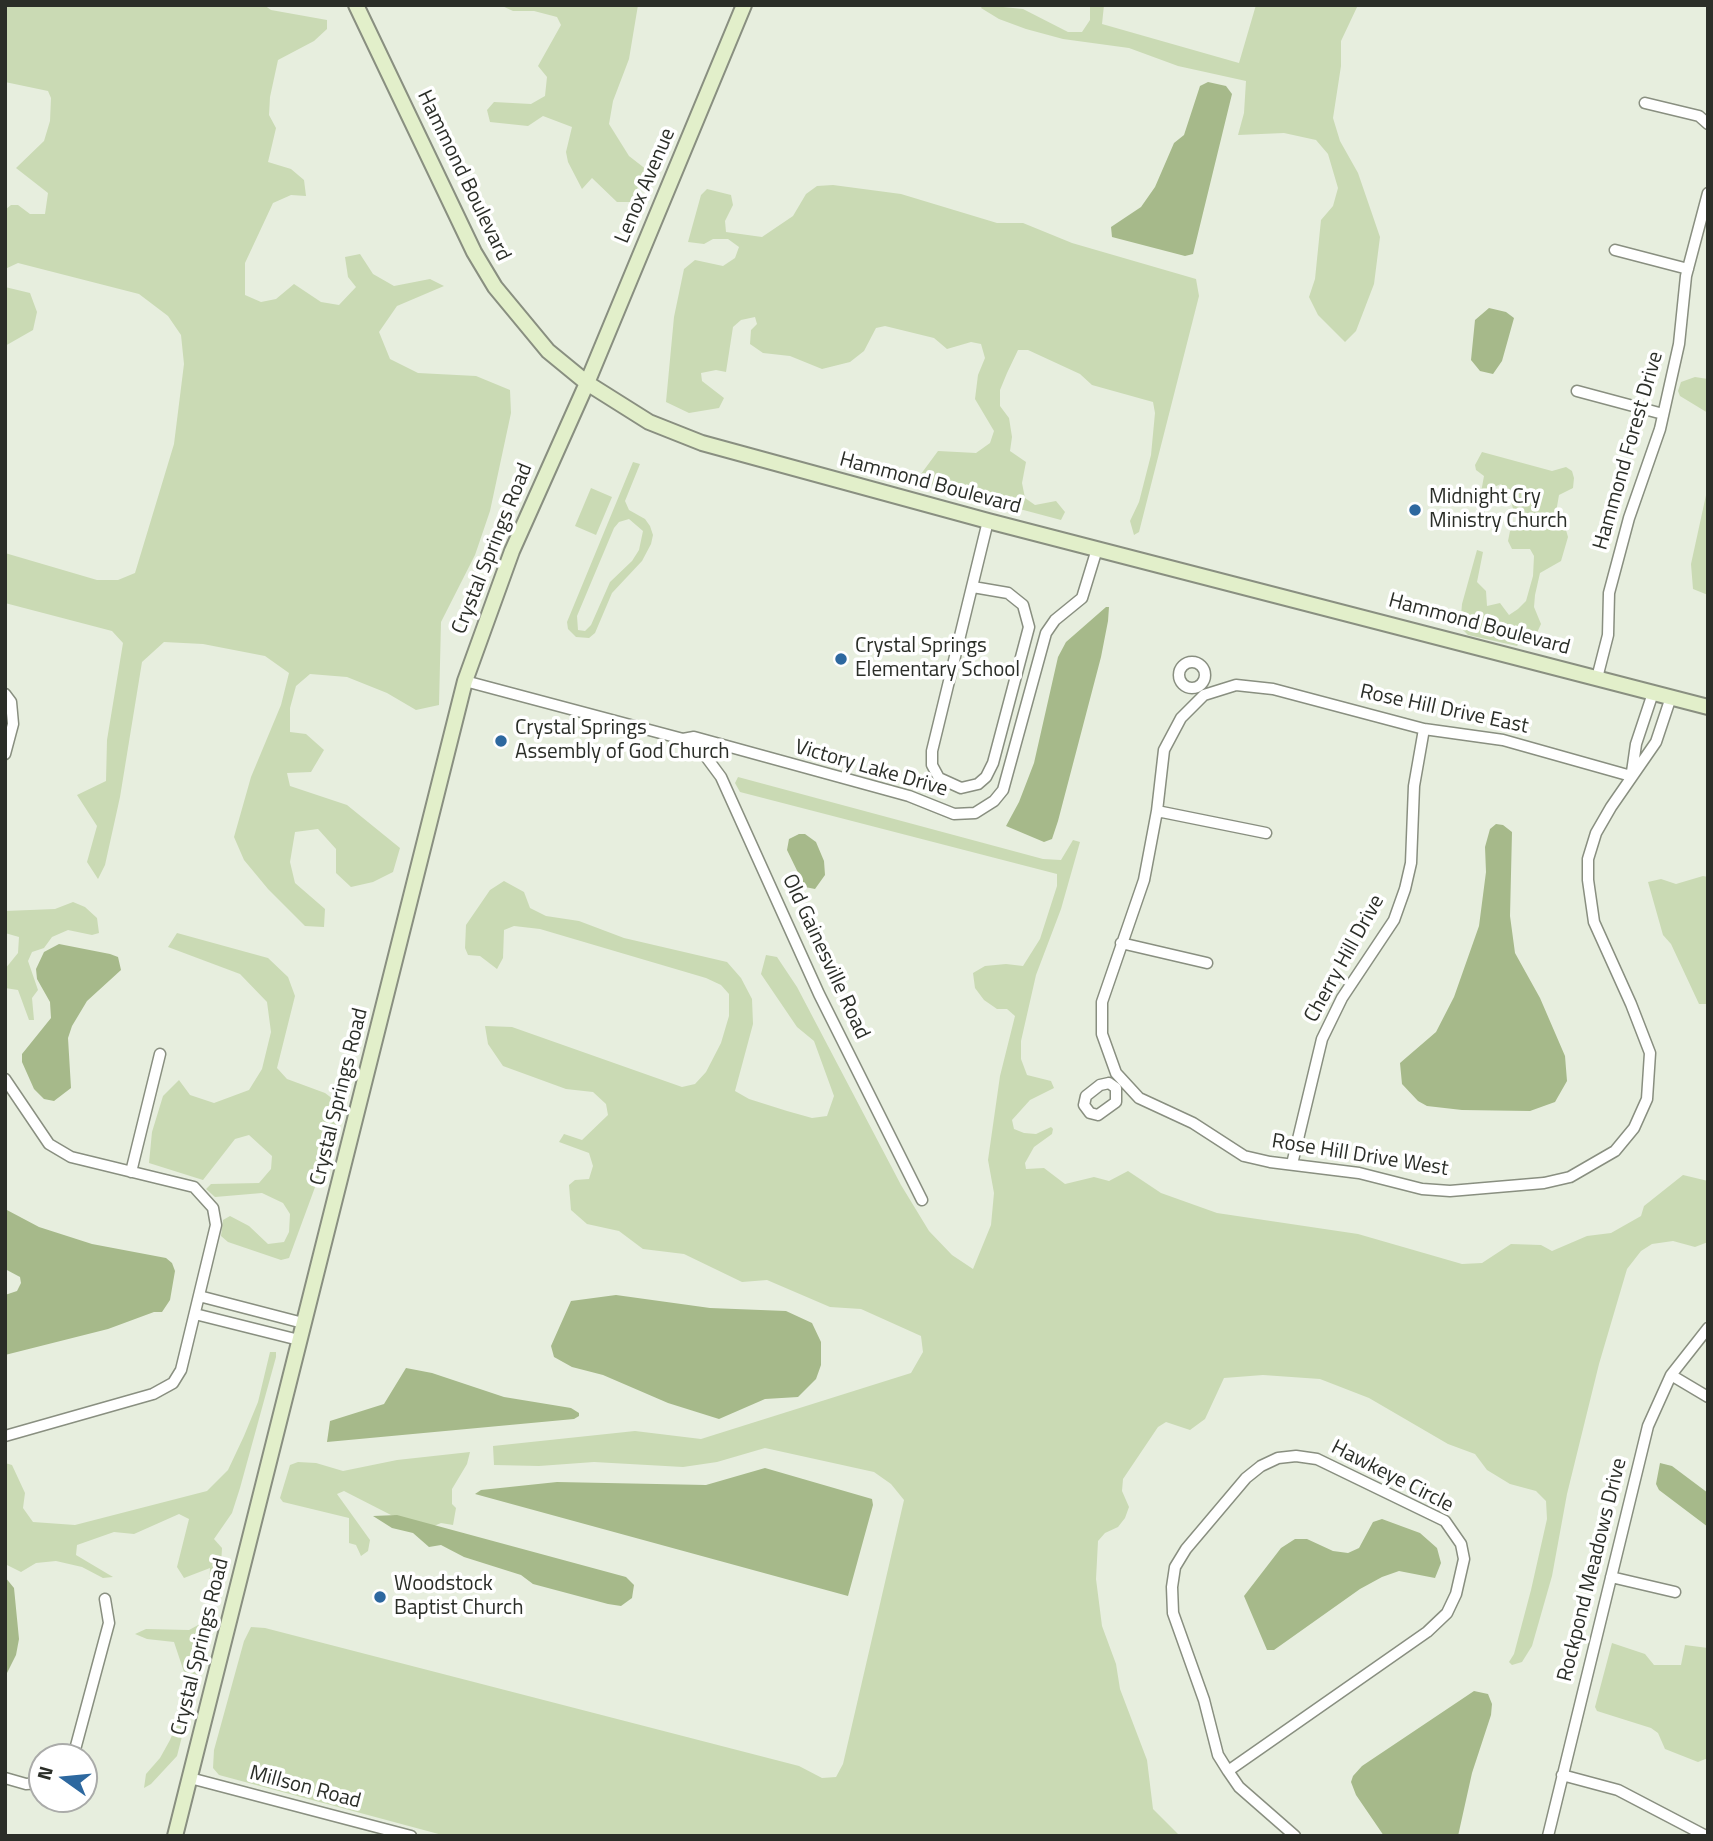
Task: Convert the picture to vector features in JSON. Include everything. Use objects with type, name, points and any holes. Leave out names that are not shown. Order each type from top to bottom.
[{"type":"street","name":"Hammond Boulevard","points":[[356,5],[474,252],[495,288],[531,334],[587,383],[649,422],[702,443],[988,521],[1708,707]]},
{"type":"street","name":"Lenox Avenue","points":[[587,383],[744,5]]},
{"type":"street","points":[[1646,103],[1699,116],[1708,124]]},
{"type":"street","name":"Hammond Forest Drive","points":[[1597,678],[1608,635],[1609,593],[1663,414],[1679,344],[1688,268],[1708,193]]},
{"type":"street","points":[[1615,250],[1688,268]]},
{"type":"street","name":"Crystal Springs Road","points":[[175,1836],[465,681],[512,551],[587,383]]},
{"type":"street","points":[[1577,391],[1663,414]]},
{"type":"street","points":[[973,587],[1008,593],[1023,605],[1028,627],[993,764],[986,778],[978,785],[961,788],[939,778],[932,765],[932,751],[988,521]]},
{"type":"street","name":"Victory Lake Drive","points":[[465,681],[683,739],[694,737],[909,796],[954,814],[975,813],[994,801],[1003,790],[1046,632],[1082,598],[1097,549]]},
{"type":"street","name":"Rose Hill Drive East","points":[[1157,811],[1159,777],[1168,740],[1181,718],[1201,690],[1247,684],[1424,729],[1503,740],[1631,776]]},
{"type":"street","points":[[1631,776],[1636,744],[1653,693]]},
{"type":"street","points":[[5,694],[11,702],[13,724],[5,754]]},
{"type":"street","points":[[1631,776],[1656,742],[1671,697]]},
{"type":"street","name":"Cherry Hill Drive","points":[[1292,1164],[1322,1039],[1342,998],[1394,920],[1405,889],[1411,863],[1414,786],[1424,729]]},
{"type":"street","name":"Old Gainesville Road","points":[[683,739],[701,750],[721,777],[819,994],[922,1200]]},
{"type":"street","name":"Rose Hill Drive West","points":[[1121,943],[1102,1002],[1101,1023],[1120,1086],[1139,1098],[1193,1123],[1244,1156],[1359,1173],[1422,1189],[1450,1191],[1544,1183],[1570,1177],[1615,1151],[1640,1119],[1647,1099],[1651,1073],[1650,1053],[1632,1004],[1601,943],[1591,907],[1588,880],[1588,859],[1596,833],[1631,776]]},
{"type":"street","points":[[1207,963],[1121,943],[1144,880],[1157,811],[1266,833]]},
{"type":"street","points":[[131,1172],[160,1054]]},
{"type":"street","points":[[5,1079],[49,1144],[71,1157],[194,1187],[213,1208],[216,1225],[181,1370],[173,1383],[153,1394],[5,1436]]},
{"type":"street","points":[[199,1296],[303,1322]]},
{"type":"street","points":[[195,1314],[299,1340]]},
{"type":"street","name":"Rockpond Meadows Drive","points":[[1548,1836],[1648,1426],[1671,1375],[1708,1328]]},
{"type":"street","points":[[1671,1375],[1708,1396]]},
{"type":"street","name":"Hawkeye Circle","points":[[1228,1771],[1426,1632],[1447,1613],[1456,1594],[1464,1559],[1461,1544],[1445,1521],[1317,1460],[1296,1456],[1278,1458],[1261,1466],[1246,1478],[1186,1549],[1175,1567],[1172,1613],[1205,1700],[1218,1755],[1228,1771],[1251,1799],[1278,1818],[1296,1836]]},
{"type":"street","points":[[1611,1577],[1675,1592]]},
{"type":"street","points":[[77,1743],[109,1623],[105,1599]]},
{"type":"street","points":[[1562,1775],[1618,1790],[1706,1836]]},
{"type":"street","points":[[5,1778],[28,1784]]},
{"type":"street","name":"Millson Road","points":[[190,1778],[411,1836]]},
{"type":"shaded area","points":[[5,5],[264,5],[271,10],[327,20],[327,29],[314,41],[278,60],[269,115],[276,128],[268,162],[291,169],[304,180],[306,196],[291,195],[273,203],[245,263],[245,295],[261,302],[276,299],[294,284],[321,302],[339,305],[356,287],[348,277],[345,257],[360,254],[373,274],[394,286],[430,279],[444,286],[397,306],[379,332],[390,359],[418,373],[476,376],[510,390],[511,413],[490,511],[475,555],[441,622],[439,705],[416,710],[387,693],[347,677],[310,674],[296,686],[290,708],[290,732],[306,734],[324,750],[311,772],[287,773],[290,786],[347,805],[400,848],[393,872],[373,882],[351,887],[336,873],[336,849],[318,829],[295,832],[290,862],[295,883],[325,909],[324,927],[305,926],[268,889],[244,860],[234,837],[251,777],[281,705],[289,673],[265,656],[203,644],[164,642],[142,662],[120,797],[105,865],[98,879],[87,862],[97,826],[77,795],[106,781],[107,740],[123,643],[112,631],[5,603],[5,553],[97,580],[118,580],[135,573],[174,444],[184,364],[181,335],[168,316],[139,294],[18,263],[5,269],[5,210],[11,205],[18,205],[30,214],[45,214],[48,193],[16,168],[44,141],[50,121],[51,98],[48,91],[5,82]]},
{"type":"shaded area","points":[[500,5],[638,5],[629,59],[613,101],[609,124],[629,156],[647,170],[630,202],[617,202],[592,178],[582,189],[568,162],[566,152],[572,127],[543,116],[528,126],[490,122],[487,110],[494,102],[531,104],[545,96],[547,77],[538,66],[561,25],[557,17],[534,11],[513,11]]},
{"type":"shaded area","points":[[983,5],[1023,9],[1068,32],[1082,32],[1090,20],[1090,5],[1104,5],[1102,24],[1239,63],[1256,5],[1358,5],[1341,41],[1341,66],[1333,118],[1340,141],[1358,173],[1380,237],[1374,284],[1356,331],[1345,342],[1318,315],[1309,297],[1315,279],[1321,220],[1333,206],[1338,188],[1328,154],[1316,140],[1284,133],[1238,135],[1244,113],[1246,81],[1178,66],[1129,48],[1063,39],[1026,29],[999,19],[981,8]]},
{"type":"shaded area","points":[[1208,82],[1226,86],[1232,94],[1193,254],[1185,256],[1112,237],[1111,227],[1141,207],[1155,187],[1174,143],[1184,135],[1200,86]]},
{"type":"shaded area","points":[[833,185],[901,194],[997,223],[1023,223],[1072,243],[1196,279],[1199,296],[1139,532],[1134,535],[1130,521],[1139,502],[1151,455],[1155,413],[1153,402],[1092,385],[1080,374],[1028,350],[1018,350],[1000,390],[1000,406],[1009,418],[1012,437],[1010,451],[1026,462],[1022,483],[1025,498],[1035,505],[1056,501],[1065,512],[1061,520],[922,483],[921,474],[938,451],[976,453],[990,443],[994,431],[975,399],[978,375],[985,358],[981,344],[971,342],[947,349],[934,338],[885,326],[876,328],[864,351],[850,362],[822,369],[790,356],[763,353],[750,344],[751,330],[757,324],[755,317],[741,320],[733,327],[726,372],[716,370],[701,373],[702,381],[724,398],[719,408],[689,413],[666,402],[674,317],[684,269],[695,260],[723,266],[735,258],[739,247],[728,239],[713,239],[704,244],[688,242],[701,195],[707,189],[731,195],[733,205],[725,221],[726,232],[762,237],[793,216],[806,194],[817,186]]},
{"type":"shaded area","points":[[5,287],[30,293],[37,312],[33,330],[5,346]]},
{"type":"shaded area","points":[[1489,308],[1506,312],[1514,318],[1502,361],[1493,374],[1480,371],[1471,360],[1475,320]]},
{"type":"shaded area","points":[[1695,377],[1708,379],[1708,413],[1680,396],[1678,391],[1681,382]]},
{"type":"shaded area","points":[[1482,452],[1552,471],[1566,467],[1572,471],[1574,478],[1573,488],[1559,495],[1555,518],[1566,530],[1568,537],[1561,561],[1540,573],[1535,595],[1534,607],[1541,624],[1535,637],[1525,636],[1517,646],[1468,635],[1460,627],[1462,604],[1477,550],[1483,552],[1477,582],[1486,591],[1487,606],[1500,603],[1509,615],[1526,601],[1533,576],[1534,556],[1530,549],[1512,549],[1508,541],[1510,531],[1525,521],[1521,512],[1513,509],[1509,491],[1501,484],[1494,487],[1484,514],[1477,514],[1484,476],[1476,470],[1475,465]]},
{"type":"shaded area","points":[[633,462],[640,464],[625,501],[629,510],[645,519],[650,526],[653,535],[651,544],[642,561],[612,593],[595,633],[589,638],[576,637],[568,629],[567,622]],"holes":[[[629,519],[643,531],[639,550],[632,561],[610,582],[591,625],[585,631],[578,630],[577,616],[614,528],[619,522]]]},
{"type":"shaded area","points":[[1708,486],[1708,595],[1693,589],[1691,564]]},
{"type":"shaded area","points":[[591,488],[612,497],[596,535],[575,526]]},
{"type":"shaded area","points":[[1109,607],[1108,621],[1101,657],[1058,821],[1052,839],[1044,842],[1006,826],[1019,802],[1034,763],[1058,657],[1066,642]]},
{"type":"shaded area","points":[[738,777],[1043,859],[1061,860],[1073,840],[1080,842],[1061,909],[1036,975],[1021,1041],[1021,1059],[1027,1075],[1051,1081],[1054,1088],[1030,1100],[1012,1120],[1014,1129],[1024,1133],[1036,1134],[1051,1127],[1053,1129],[1052,1134],[1034,1147],[1025,1163],[1026,1169],[1044,1168],[1065,1184],[1094,1177],[1109,1181],[1128,1171],[1161,1193],[1217,1213],[1358,1234],[1462,1264],[1482,1263],[1511,1244],[1541,1245],[1552,1251],[1587,1236],[1611,1233],[1641,1216],[1644,1206],[1683,1175],[1708,1181],[1708,1242],[1695,1247],[1673,1241],[1652,1244],[1641,1251],[1627,1269],[1599,1364],[1567,1494],[1552,1576],[1532,1646],[1522,1662],[1512,1665],[1509,1662],[1514,1654],[1547,1519],[1546,1501],[1536,1491],[1510,1484],[1487,1470],[1475,1454],[1448,1444],[1369,1398],[1320,1379],[1263,1375],[1224,1378],[1205,1419],[1190,1430],[1166,1422],[1158,1427],[1123,1479],[1122,1491],[1129,1507],[1125,1518],[1118,1527],[1105,1533],[1098,1541],[1096,1579],[1102,1626],[1116,1664],[1120,1689],[1147,1760],[1153,1809],[1180,1836],[446,1836],[219,1775],[213,1768],[214,1750],[244,1641],[251,1627],[265,1628],[799,1766],[822,1778],[836,1777],[843,1764],[904,1500],[891,1484],[874,1472],[765,1448],[717,1462],[683,1467],[594,1462],[539,1466],[494,1465],[493,1446],[635,1431],[701,1439],[911,1373],[923,1352],[921,1336],[861,1309],[830,1307],[767,1280],[742,1282],[684,1254],[643,1249],[619,1231],[587,1224],[571,1210],[569,1185],[575,1180],[589,1179],[593,1166],[589,1153],[559,1142],[564,1134],[582,1140],[608,1115],[606,1104],[593,1092],[566,1089],[503,1066],[488,1044],[485,1026],[512,1027],[682,1087],[695,1084],[706,1072],[721,1043],[729,1016],[729,994],[721,985],[706,978],[540,929],[514,926],[504,930],[503,958],[497,969],[480,956],[468,955],[465,948],[466,925],[490,890],[504,881],[524,892],[530,908],[546,916],[579,921],[624,938],[727,962],[741,978],[752,999],[753,1024],[735,1091],[749,1099],[812,1118],[827,1116],[834,1096],[814,1041],[797,1027],[761,974],[766,955],[777,957],[797,987],[901,1185],[929,1231],[952,1255],[973,1269],[991,1225],[994,1193],[988,1160],[1000,1076],[1015,1016],[1007,1009],[997,1009],[984,1000],[975,988],[973,973],[985,966],[1023,966],[1040,939],[1057,886],[1057,874],[740,792],[735,783]]},
{"type":"shaded area","points":[[1496,824],[1503,825],[1512,832],[1510,916],[1515,953],[1540,998],[1565,1056],[1567,1081],[1555,1102],[1530,1111],[1462,1110],[1427,1106],[1418,1101],[1402,1084],[1400,1063],[1436,1032],[1454,997],[1479,926],[1486,872],[1485,847],[1490,829]]},
{"type":"shaded area","points":[[805,834],[816,842],[824,861],[825,875],[815,889],[805,887],[787,850],[789,839]]},
{"type":"shaded area","points":[[1708,877],[1708,1004],[1699,1004],[1671,944],[1663,935],[1648,882],[1661,879],[1676,884]]},
{"type":"shaded area","points":[[73,902],[85,907],[97,918],[99,933],[92,935],[68,930],[52,937],[44,948],[32,952],[28,961],[38,990],[32,998],[34,1020],[29,1020],[18,990],[5,988],[5,969],[18,953],[19,937],[5,933],[5,911],[55,909]]},
{"type":"shaded area","points":[[177,933],[268,958],[288,977],[295,996],[277,1068],[287,1079],[325,1093],[337,1102],[336,1130],[289,1258],[281,1260],[228,1242],[221,1236],[223,1220],[230,1216],[249,1226],[268,1244],[284,1242],[289,1232],[290,1214],[283,1203],[262,1193],[215,1197],[206,1189],[211,1184],[259,1183],[271,1169],[272,1156],[249,1135],[235,1139],[203,1180],[149,1163],[152,1132],[163,1096],[179,1080],[190,1095],[214,1103],[249,1090],[262,1069],[271,1032],[267,1002],[240,974],[168,947]]},
{"type":"shaded area","points":[[59,944],[118,957],[121,970],[87,1001],[72,1026],[68,1038],[71,1088],[54,1101],[44,1099],[34,1089],[22,1062],[22,1054],[51,1018],[50,1002],[37,979],[36,969],[44,952]]},
{"type":"shaded area","points":[[5,1209],[39,1227],[92,1244],[166,1258],[175,1271],[170,1300],[162,1312],[154,1312],[108,1329],[5,1355],[5,1295],[17,1291],[21,1283],[20,1277],[5,1269]]},
{"type":"shaded area","points":[[616,1295],[710,1308],[786,1311],[812,1323],[821,1342],[821,1365],[816,1379],[798,1397],[765,1399],[719,1419],[668,1403],[603,1375],[572,1367],[554,1357],[551,1346],[571,1301]]},
{"type":"shaded area","points":[[270,1352],[276,1352],[276,1357],[240,1488],[232,1513],[214,1539],[222,1548],[221,1565],[213,1588],[209,1591],[210,1568],[184,1578],[177,1567],[189,1519],[179,1514],[134,1534],[114,1532],[77,1545],[76,1555],[113,1577],[103,1578],[82,1567],[56,1561],[36,1563],[21,1572],[5,1564],[5,1463],[12,1465],[25,1493],[23,1508],[33,1522],[75,1525],[207,1491],[228,1470],[244,1436],[258,1402]]},
{"type":"shaded area","points":[[406,1368],[432,1373],[504,1397],[571,1408],[579,1413],[579,1416],[574,1419],[327,1442],[330,1421],[384,1404]]},
{"type":"shaded area","points":[[470,1452],[467,1464],[452,1489],[452,1504],[456,1508],[453,1525],[441,1523],[434,1526],[391,1515],[344,1491],[337,1494],[370,1540],[368,1551],[361,1556],[356,1545],[349,1543],[349,1518],[283,1502],[280,1498],[290,1465],[298,1462],[316,1463],[343,1471],[397,1460]]},
{"type":"shaded area","points":[[1660,1463],[1672,1466],[1708,1493],[1708,1527],[1659,1490],[1656,1484]]},
{"type":"shaded area","points":[[765,1468],[872,1499],[873,1505],[848,1596],[475,1494],[481,1490],[557,1482],[706,1485]]},
{"type":"shaded area","points":[[397,1515],[626,1577],[634,1585],[632,1598],[621,1606],[533,1584],[521,1575],[464,1557],[441,1545],[429,1547],[413,1533],[392,1528],[373,1516]]},
{"type":"shaded area","points":[[1382,1519],[1420,1533],[1437,1548],[1441,1563],[1435,1578],[1399,1571],[1382,1577],[1360,1589],[1274,1650],[1267,1650],[1244,1596],[1281,1548],[1295,1539],[1307,1539],[1333,1551],[1348,1553],[1359,1548],[1373,1522]]},
{"type":"shaded area","points":[[5,1577],[14,1588],[19,1639],[16,1655],[5,1677]]},
{"type":"shaded area","points":[[200,1624],[206,1627],[207,1638],[177,1756],[144,1788],[146,1774],[160,1758],[182,1711],[187,1681],[174,1642],[147,1639],[135,1634],[146,1629],[189,1630]]},
{"type":"shaded area","points":[[1612,1643],[1645,1654],[1654,1665],[1681,1665],[1685,1645],[1708,1648],[1708,1758],[1698,1762],[1665,1749],[1658,1733],[1651,1728],[1597,1711],[1595,1707]]},
{"type":"shaded area","points":[[1474,1691],[1488,1694],[1492,1704],[1491,1715],[1472,1773],[1458,1836],[1384,1836],[1356,1795],[1351,1782],[1353,1776],[1362,1766]]},
{"type":"place","name":"Midnight Cry Ministry Church","points":[[1415,510]]},
{"type":"place","name":"Crystal Springs Elementary School","points":[[841,659]]},
{"type":"place","name":"Crystal Springs Assembly of God Church","points":[[501,741]]},
{"type":"place","name":"Woodstock Baptist Church","points":[[380,1597]]}]
